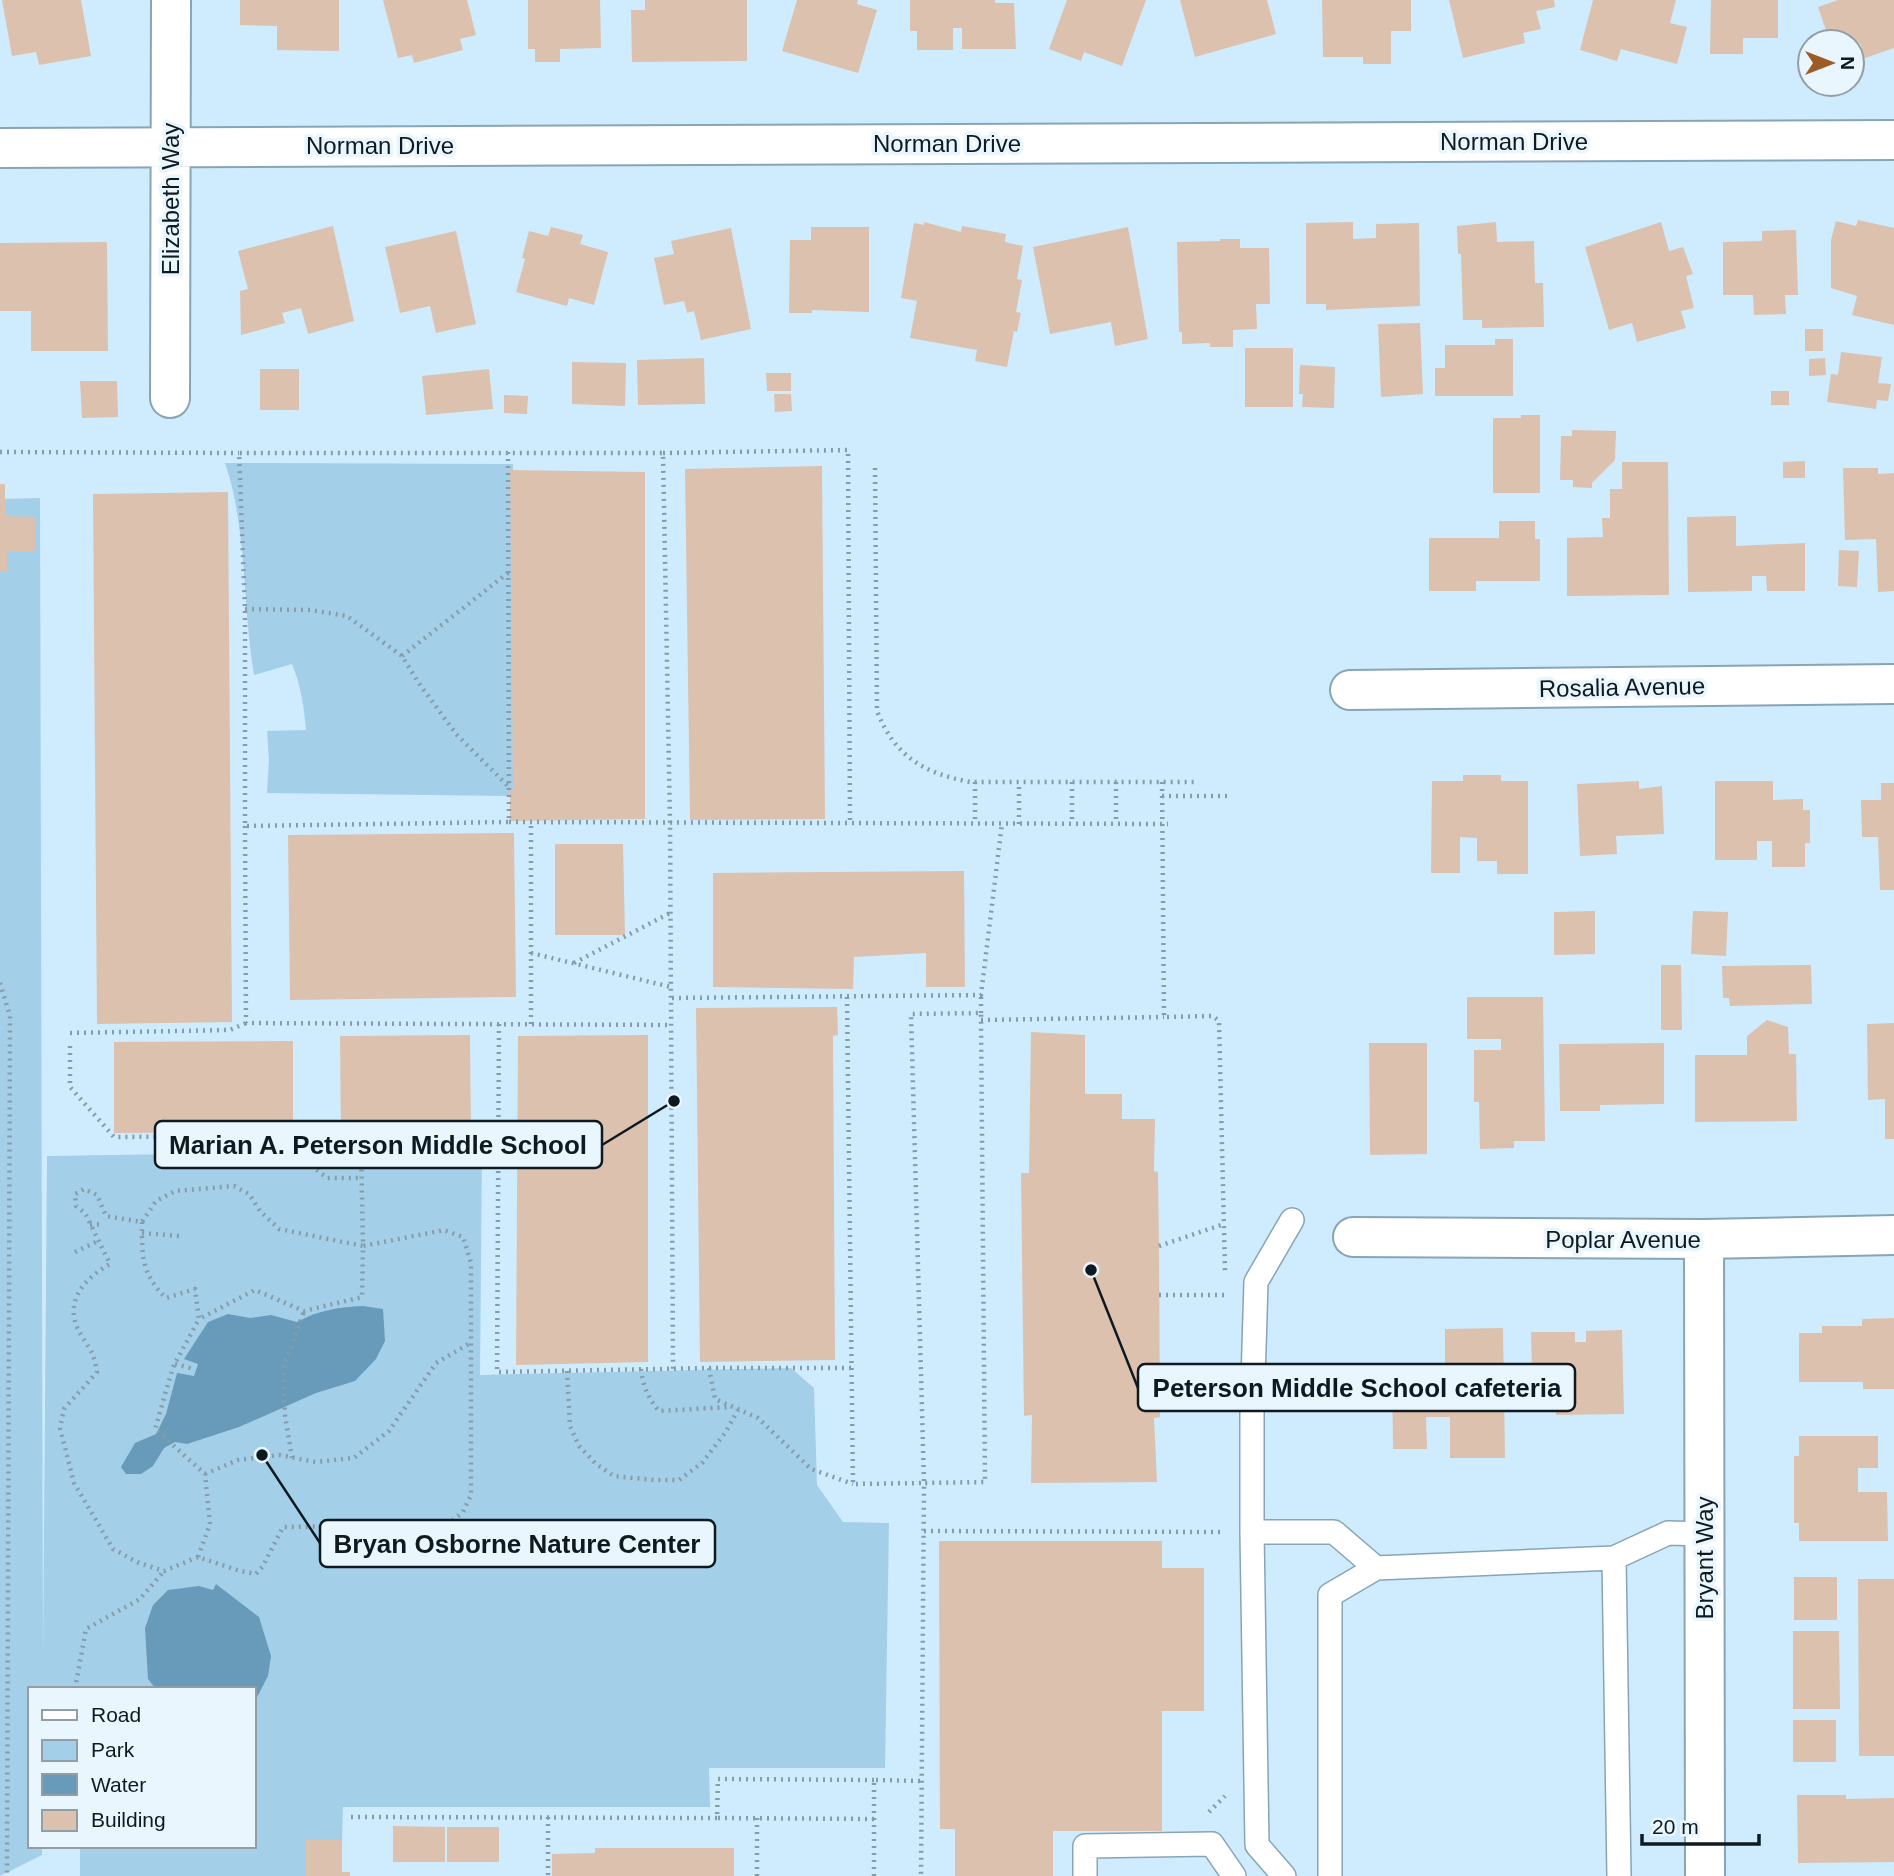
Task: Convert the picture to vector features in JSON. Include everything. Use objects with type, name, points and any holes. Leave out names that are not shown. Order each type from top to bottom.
[{"type":"street","name":"Elizabeth Way","points":[[170,398],[171,0]]},
{"type":"street","name":"Norman Drive","points":[[0,148],[1894,140]]},
{"type":"street","name":"Rosalia Avenue","points":[[1350,690],[1894,684]]},
{"type":"street","name":"Poplar Avenue","points":[[1353,1237],[1704,1239],[1894,1235]]},
{"type":"street","name":"Bryant Way","points":[[1704,1239],[1705,1876]]},
{"type":"lane","points":[[1284,1876],[1257,1845],[1252,1414],[1256,1282],[1292,1220]]},
{"type":"lane","points":[[1252,1532],[1334,1532],[1376,1569]]},
{"type":"lane","points":[[1330,1876],[1330,1595],[1376,1569],[1614,1558],[1668,1533],[1704,1534]]},
{"type":"lane","points":[[1614,1558],[1619,1876]]},
{"type":"lane","points":[[1085,1876],[1085,1846],[1212,1844],[1234,1876]]},
{"type":"path","points":[[0,452],[663,453],[848,450],[850,823]]},
{"type":"path","points":[[508,452],[509,822]]},
{"type":"path","points":[[239,453],[244,609],[246,1023]]},
{"type":"path","points":[[663,453],[672,998],[673,1369]]},
{"type":"path","points":[[875,468],[877,711],[884,730],[899,750],[939,776],[975,782],[1196,782]]},
{"type":"path","points":[[402,656],[509,571]]},
{"type":"path","points":[[244,609],[310,610],[347,616],[402,656],[457,734],[509,787]]},
{"type":"path","points":[[975,782],[975,824]]},
{"type":"path","points":[[1019,782],[1019,824]]},
{"type":"path","points":[[1072,782],[1072,824]]},
{"type":"path","points":[[1116,782],[1116,824]]},
{"type":"path","points":[[1162,782],[1165,824],[1164,1017]]},
{"type":"path","points":[[1162,796],[1232,796]]},
{"type":"path","points":[[245,827],[509,822],[1165,824]]},
{"type":"path","points":[[531,822],[531,1024]]},
{"type":"path","points":[[709,1368],[715,1399],[758,1418],[811,1469],[853,1484],[985,1482],[981,995],[1002,823]]},
{"type":"path","points":[[573,963],[670,913]]},
{"type":"path","points":[[531,953],[671,987]]},
{"type":"path","points":[[0,984],[10,1016],[7,1876]]},
{"type":"path","points":[[672,998],[981,995]]},
{"type":"path","points":[[847,997],[853,1484]]},
{"type":"path","points":[[921,1876],[924,1483],[911,1014],[981,1013]]},
{"type":"path","points":[[981,1020],[1213,1016],[1219,1021],[1226,1307]]},
{"type":"path","points":[[70,1033],[230,1030],[246,1023],[672,1025]]},
{"type":"path","points":[[499,1024],[497,1372],[851,1368]]},
{"type":"path","points":[[70,1046],[70,1087],[114,1137],[274,1136],[327,1178],[362,1178]]},
{"type":"path","points":[[198,1557],[210,1524],[205,1474],[155,1429],[175,1364],[199,1319],[255,1290],[304,1311],[362,1297],[361,1146],[498,1144]]},
{"type":"path","points":[[75,1687],[86,1629],[140,1599],[164,1571],[198,1557],[256,1574],[283,1527],[434,1525],[453,1520],[463,1512],[471,1495],[471,1263],[463,1237],[444,1230],[363,1246],[279,1229],[260,1211],[249,1194],[233,1186],[175,1191],[156,1201],[142,1222],[143,1266],[155,1287],[166,1298],[195,1289],[199,1319]]},
{"type":"path","points":[[142,1222],[106,1216],[97,1195],[84,1189],[75,1194],[76,1206],[85,1213],[110,1264],[97,1271],[85,1283],[75,1301],[75,1321],[93,1355],[97,1372],[64,1409],[60,1428],[74,1483],[113,1549],[139,1563],[164,1571]]},
{"type":"path","points":[[90,1225],[102,1224]]},
{"type":"path","points":[[1159,1246],[1224,1224]]},
{"type":"path","points":[[142,1233],[179,1236]]},
{"type":"path","points":[[75,1252],[99,1241]]},
{"type":"path","points":[[1159,1295],[1226,1295]]},
{"type":"path","points":[[292,1458],[285,1415],[283,1370],[304,1311]]},
{"type":"path","points":[[205,1474],[238,1460],[279,1455],[316,1462],[354,1458],[389,1431],[436,1363],[472,1342]]},
{"type":"path","points":[[175,1364],[194,1369]]},
{"type":"path","points":[[641,1369],[650,1400],[659,1410],[730,1407]]},
{"type":"path","points":[[567,1371],[570,1426],[579,1446],[596,1464],[614,1476],[679,1480],[702,1463],[725,1433],[738,1410]]},
{"type":"path","points":[[924,1531],[1252,1532]]},
{"type":"path","points":[[717,1818],[718,1779],[922,1781]]},
{"type":"path","points":[[874,1780],[874,1876]]},
{"type":"path","points":[[1203,1814],[1220,1804],[1227,1794],[1228,1785]]},
{"type":"path","points":[[351,1817],[874,1819]]},
{"type":"path","points":[[548,1817],[548,1876]]},
{"type":"path","points":[[757,1818],[757,1876]]},
{"type":"green space","points":[[225,463],[513,464],[516,796],[267,793],[267,731],[306,730],[304,713],[292,664],[254,675],[238,515]]},
{"type":"green space","points":[[40,498],[43,1657],[47,1156],[482,1149],[480,1375],[791,1368],[814,1388],[817,1485],[843,1522],[889,1523],[885,1768],[709,1768],[710,1807],[343,1807],[341,1876],[80,1876],[80,1848],[256,1848],[256,1687],[28,1687],[28,1848],[42,1848],[42,1855],[0,1876],[0,499]],"holes":[[[479,1535],[570,1536],[401,1538]]]},
{"type":"water","points":[[363,1306],[383,1309],[385,1341],[376,1359],[355,1381],[316,1393],[239,1427],[187,1444],[175,1442],[164,1448],[153,1466],[141,1474],[126,1474],[121,1467],[135,1443],[156,1434],[166,1414],[177,1373],[194,1376],[198,1364],[184,1359],[208,1322],[228,1314],[250,1318],[271,1315],[297,1322],[329,1310]]},
{"type":"water","points":[[216,1584],[259,1617],[271,1656],[268,1676],[256,1699],[256,1687],[154,1687],[148,1679],[145,1628],[153,1605],[168,1590],[199,1586],[213,1590]]},
{"type":"building","points":[[2,0],[81,0],[91,56],[39,65],[36,52],[12,56]]},
{"type":"building","points":[[240,0],[339,0],[339,51],[277,50],[277,26],[240,25]]},
{"type":"building","points":[[383,0],[467,0],[476,35],[460,39],[463,50],[414,63],[412,55],[398,58]]},
{"type":"building","points":[[528,0],[600,0],[601,48],[560,49],[560,62],[535,62],[535,49],[528,49]]},
{"type":"building","points":[[645,0],[747,0],[747,61],[632,62],[631,10],[645,10]]},
{"type":"building","points":[[797,0],[858,0],[857,4],[877,10],[858,73],[782,51]]},
{"type":"building","points":[[910,0],[995,0],[995,3],[1014,3],[1016,49],[962,49],[962,28],[953,28],[953,50],[917,50],[917,31],[910,31]]},
{"type":"building","points":[[1067,0],[1146,0],[1122,66],[1084,52],[1081,61],[1049,49]]},
{"type":"building","points":[[1180,0],[1267,0],[1276,34],[1195,57]]},
{"type":"building","points":[[1322,0],[1411,0],[1411,31],[1391,31],[1391,64],[1363,64],[1363,57],[1323,57]]},
{"type":"building","points":[[1449,0],[1554,0],[1555,7],[1536,11],[1541,29],[1523,33],[1525,43],[1463,58]]},
{"type":"building","points":[[1593,0],[1676,0],[1670,23],[1687,27],[1677,64],[1621,49],[1617,61],[1580,50]]},
{"type":"building","points":[[1711,0],[1778,0],[1778,38],[1743,38],[1743,54],[1710,54]]},
{"type":"building","points":[[1838,0],[1894,0],[1894,48],[1866,58],[1866,28],[1825,28],[1818,7]]},
{"type":"building","points":[[1858,220],[1894,228],[1894,325],[1852,315],[1857,296],[1831,288],[1831,240],[1836,221],[1856,226]]},
{"type":"building","points":[[924,222],[961,232],[962,226],[1006,234],[1005,242],[1023,246],[1017,279],[1022,280],[1016,312],[1021,313],[1017,332],[1014,331],[1007,367],[975,361],[977,350],[910,338],[917,301],[901,298],[914,223],[924,225]]},
{"type":"building","points":[[1353,222],[1353,239],[1376,238],[1376,224],[1419,223],[1420,306],[1326,310],[1326,304],[1306,304],[1306,223]]},
{"type":"building","points":[[1496,222],[1497,242],[1534,241],[1535,283],[1543,283],[1544,327],[1482,328],[1482,320],[1463,320],[1461,254],[1458,254],[1457,226]]},
{"type":"building","points":[[1661,222],[1669,251],[1683,247],[1693,274],[1686,276],[1694,308],[1681,311],[1686,328],[1637,342],[1632,323],[1609,330],[1585,247]]},
{"type":"building","points":[[333,226],[354,321],[308,334],[301,308],[282,313],[285,323],[241,335],[240,291],[248,289],[238,251]]},
{"type":"building","points":[[551,227],[583,235],[580,244],[608,252],[594,305],[569,298],[567,306],[516,292],[529,231],[548,236]]},
{"type":"building","points":[[811,227],[869,227],[869,312],[812,310],[812,313],[789,313],[790,240],[811,240]]},
{"type":"building","points":[[1128,227],[1148,339],[1115,346],[1111,322],[1050,334],[1033,247]]},
{"type":"building","points":[[731,228],[751,329],[701,340],[694,311],[687,313],[684,301],[664,305],[654,258],[674,254],[671,241]]},
{"type":"building","points":[[1796,230],[1798,295],[1785,295],[1786,314],[1754,315],[1753,295],[1723,295],[1723,242],[1762,241],[1762,231]]},
{"type":"building","points":[[456,231],[476,324],[436,333],[430,306],[400,313],[385,247]]},
{"type":"building","points":[[1240,239],[1240,248],[1269,248],[1270,304],[1256,304],[1257,329],[1233,330],[1233,347],[1210,347],[1210,343],[1182,344],[1182,332],[1179,332],[1177,242]]},
{"type":"building","points":[[107,242],[108,351],[31,351],[31,311],[0,311],[0,243]]},
{"type":"building","points":[[1420,323],[1423,394],[1381,397],[1378,324]]},
{"type":"building","points":[[1805,329],[1823,329],[1823,351],[1805,351]]},
{"type":"building","points":[[1495,339],[1513,339],[1513,396],[1435,396],[1435,368],[1445,368],[1445,345],[1495,345]]},
{"type":"building","points":[[1245,348],[1293,348],[1293,407],[1245,407]]},
{"type":"building","points":[[1841,352],[1882,357],[1878,383],[1891,384],[1888,401],[1877,400],[1876,409],[1827,402],[1831,374],[1838,375]]},
{"type":"building","points":[[704,358],[705,404],[638,405],[637,360]]},
{"type":"building","points":[[1825,358],[1826,375],[1809,376],[1809,359]]},
{"type":"building","points":[[572,362],[626,363],[625,406],[572,404]]},
{"type":"building","points":[[1300,365],[1335,367],[1334,408],[1302,407],[1303,394],[1299,394]]},
{"type":"building","points":[[260,369],[299,369],[299,410],[260,410]]},
{"type":"building","points":[[489,369],[493,409],[426,415],[422,376]]},
{"type":"building","points":[[766,373],[791,373],[791,391],[767,391]]},
{"type":"building","points":[[80,381],[117,381],[118,417],[82,418]]},
{"type":"building","points":[[1771,391],[1789,391],[1789,405],[1771,405]]},
{"type":"building","points":[[774,394],[791,394],[792,411],[775,412]]},
{"type":"building","points":[[504,395],[528,396],[527,414],[504,413]]},
{"type":"building","points":[[1521,415],[1540,415],[1540,493],[1493,493],[1493,418],[1521,418]]},
{"type":"building","points":[[1572,430],[1616,431],[1615,460],[1592,483],[1592,488],[1573,487],[1573,480],[1560,480],[1561,436],[1572,436]]},
{"type":"building","points":[[1805,461],[1805,478],[1783,478],[1783,462]]},
{"type":"building","points":[[1622,462],[1668,462],[1669,595],[1567,596],[1567,538],[1603,537],[1602,518],[1610,518],[1610,489],[1622,489]]},
{"type":"building","points":[[822,466],[825,819],[690,820],[685,469]]},
{"type":"building","points":[[1843,468],[1878,468],[1878,474],[1894,473],[1894,591],[1878,592],[1876,539],[1845,540]]},
{"type":"building","points":[[510,470],[645,472],[645,819],[510,821],[510,789],[513,789]]},
{"type":"building","points":[[0,484],[5,484],[5,516],[36,517],[35,551],[7,552],[7,572],[0,572]]},
{"type":"building","points":[[228,492],[232,1022],[97,1024],[93,494]]},
{"type":"building","points":[[1736,516],[1736,546],[1805,543],[1805,591],[1767,591],[1766,576],[1752,576],[1752,591],[1688,592],[1687,517]]},
{"type":"building","points":[[1499,521],[1535,521],[1535,539],[1540,539],[1540,581],[1476,581],[1476,591],[1429,591],[1429,538],[1499,538]]},
{"type":"building","points":[[1839,550],[1859,551],[1857,587],[1838,586]]},
{"type":"building","points":[[1463,775],[1501,775],[1501,781],[1528,781],[1528,874],[1497,874],[1497,861],[1477,861],[1477,838],[1460,837],[1460,873],[1431,873],[1432,781],[1463,781]]},
{"type":"building","points":[[1639,781],[1639,789],[1662,786],[1664,834],[1616,836],[1617,854],[1580,856],[1577,784]]},
{"type":"building","points":[[1715,781],[1773,781],[1773,800],[1803,799],[1803,810],[1810,810],[1810,843],[1805,843],[1805,867],[1772,867],[1772,841],[1757,841],[1757,860],[1715,860]]},
{"type":"building","points":[[1881,783],[1894,783],[1894,890],[1880,890],[1878,837],[1862,837],[1861,800],[1881,800]]},
{"type":"building","points":[[514,833],[516,997],[290,1000],[288,835]]},
{"type":"building","points":[[555,844],[623,844],[625,935],[555,935]]},
{"type":"building","points":[[964,871],[965,987],[926,987],[926,953],[854,957],[853,989],[713,987],[713,873]]},
{"type":"building","points":[[1595,911],[1595,954],[1554,955],[1554,912]]},
{"type":"building","points":[[1693,911],[1728,912],[1726,956],[1691,954]]},
{"type":"building","points":[[1661,965],[1681,965],[1682,1030],[1661,1030]]},
{"type":"building","points":[[1811,965],[1812,1004],[1730,1006],[1729,998],[1723,998],[1722,966]]},
{"type":"building","points":[[1467,997],[1543,997],[1545,1141],[1514,1141],[1514,1148],[1480,1149],[1479,1102],[1474,1102],[1474,1050],[1501,1050],[1501,1039],[1467,1039]]},
{"type":"building","points":[[837,1007],[838,1035],[833,1036],[835,1360],[700,1362],[696,1008]]},
{"type":"building","points":[[1767,1020],[1788,1027],[1789,1054],[1796,1054],[1797,1121],[1695,1122],[1695,1055],[1747,1055],[1747,1036]]},
{"type":"building","points":[[1894,1023],[1894,1139],[1885,1139],[1885,1099],[1868,1100],[1867,1024]]},
{"type":"building","points":[[1031,1032],[1085,1035],[1085,1094],[1122,1094],[1122,1119],[1155,1119],[1154,1171],[1158,1172],[1160,1417],[1154,1418],[1157,1482],[1031,1483],[1032,1415],[1024,1416],[1021,1173],[1029,1173]]},
{"type":"building","points":[[470,1035],[471,1138],[341,1140],[340,1036]]},
{"type":"building","points":[[648,1035],[648,1362],[516,1365],[518,1036]]},
{"type":"building","points":[[293,1041],[293,1132],[114,1133],[114,1042]]},
{"type":"building","points":[[1369,1043],[1427,1043],[1427,1154],[1370,1155]]},
{"type":"building","points":[[1664,1043],[1664,1104],[1600,1105],[1600,1111],[1560,1111],[1559,1044]]},
{"type":"building","points":[[1894,1318],[1894,1389],[1863,1389],[1863,1382],[1799,1382],[1799,1333],[1822,1333],[1822,1326],[1862,1326],[1862,1319]]},
{"type":"building","points":[[1503,1328],[1505,1458],[1450,1458],[1450,1417],[1426,1417],[1427,1449],[1393,1449],[1392,1364],[1445,1363],[1445,1329]]},
{"type":"building","points":[[1622,1330],[1624,1414],[1556,1415],[1556,1384],[1573,1384],[1572,1372],[1532,1373],[1531,1332],[1575,1332],[1575,1342],[1586,1342],[1586,1331]]},
{"type":"building","points":[[1799,1436],[1878,1436],[1878,1468],[1858,1468],[1858,1492],[1887,1492],[1888,1541],[1799,1541],[1799,1523],[1794,1523],[1794,1456],[1799,1456]]},
{"type":"building","points":[[939,1541],[1162,1541],[1162,1568],[1204,1568],[1204,1711],[1162,1711],[1162,1831],[1053,1831],[1053,1876],[955,1876],[955,1829],[940,1829]]},
{"type":"building","points":[[1794,1577],[1837,1577],[1837,1620],[1794,1620]]},
{"type":"building","points":[[1858,1579],[1894,1579],[1894,1756],[1859,1756]]},
{"type":"building","points":[[1793,1631],[1839,1631],[1840,1709],[1793,1709]]},
{"type":"building","points":[[1793,1720],[1836,1720],[1836,1762],[1793,1762]]},
{"type":"building","points":[[1797,1795],[1846,1795],[1846,1799],[1894,1798],[1894,1862],[1798,1863]]},
{"type":"building","points":[[393,1826],[445,1827],[445,1862],[393,1862]]},
{"type":"building","points":[[447,1827],[499,1827],[499,1862],[447,1862]]},
{"type":"building","points":[[305,1840],[342,1840],[342,1872],[350,1872],[350,1876],[305,1876]]},
{"type":"building","points":[[595,1848],[734,1848],[734,1876],[552,1876],[552,1854],[595,1853]]},
{"type":"place","name":"Marian A. Peterson Middle School","points":[[674,1101]]},
{"type":"place","name":"Peterson Middle School cafeteria","points":[[1091,1270]]},
{"type":"place","name":"Bryan Osborne Nature Center","points":[[262,1455]]}]
